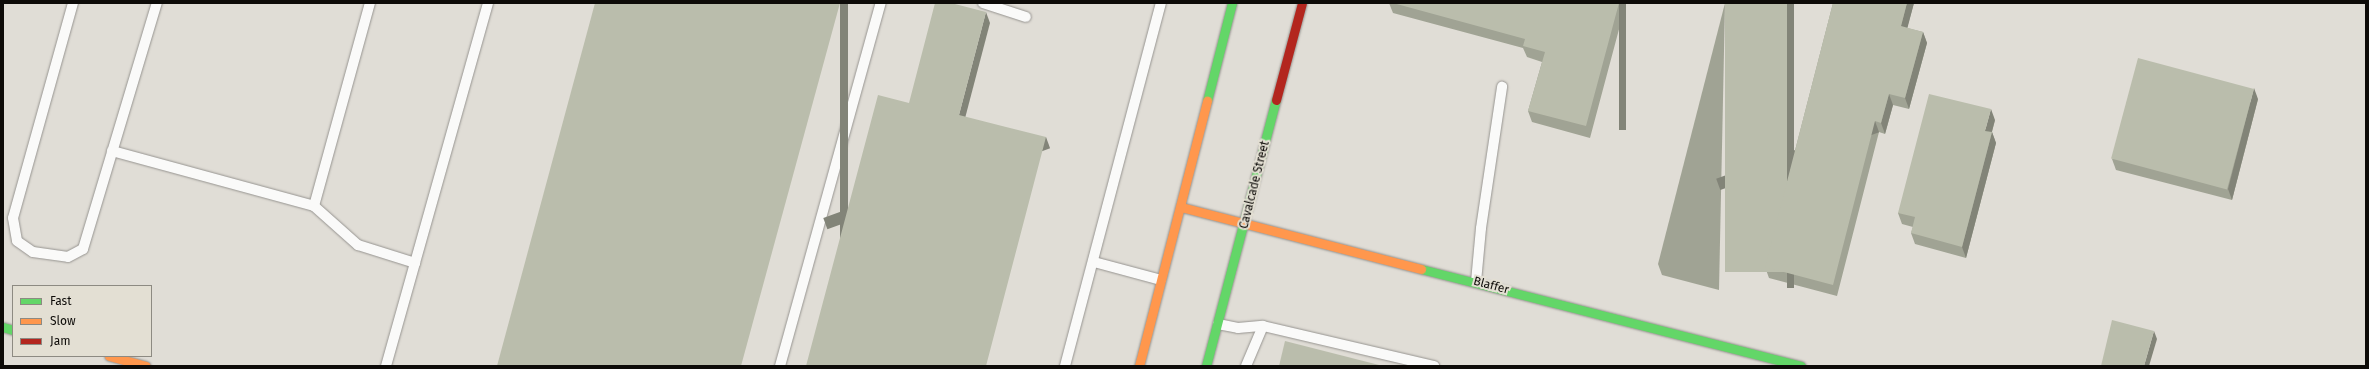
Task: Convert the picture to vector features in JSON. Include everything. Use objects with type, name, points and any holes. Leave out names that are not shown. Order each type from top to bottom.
[{"type":"main road","points":[[1139,366],[1232,3]]},
{"type":"main road","name":"Cavalcade Street","points":[[1206,366],[1246,222],[1302,3]]},
{"type":"main road","name":"Blaffer","points":[[1180,207],[1246,222],[1791,365],[1802,366]]},
{"type":"main road","points":[[113,357],[146,366]]},
{"type":"lane","points":[[73,3],[13,218],[17,241],[33,252],[68,257],[83,249],[157,3]]},
{"type":"lane","points":[[314,206],[370,3]]},
{"type":"lane","points":[[386,366],[488,3]]},
{"type":"lane","points":[[780,366],[881,3]]},
{"type":"lane","points":[[983,3],[1026,17]]},
{"type":"lane","points":[[1065,366],[1094,262],[1161,3]]},
{"type":"lane","points":[[1476,282],[1502,87]]},
{"type":"lane","points":[[112,151],[314,206],[358,245],[415,263]]},
{"type":"lane","points":[[1094,262],[1161,280]]},
{"type":"lane","points":[[1218,324],[1238,328],[1263,326],[1434,366]]},
{"type":"lane","points":[[1246,366],[1263,326]]},
{"type":"building","points":[[595,3],[840,3],[741,366],[497,366]]},
{"type":"building","points":[[935,3],[951,3],[986,12],[959,115],[1046,137],[986,366],[806,366],[878,95],[909,103]]},
{"type":"building","points":[[1393,3],[1619,3],[1586,126],[1528,111],[1545,52],[1523,46],[1525,39]]},
{"type":"building","points":[[1725,3],[1787,3],[1787,272],[1725,272]]},
{"type":"building","points":[[1833,3],[1907,3],[1901,26],[1923,32],[1905,98],[1889,94],[1881,123],[1875,121],[1833,285],[1765,267]]},
{"type":"building","points":[[2138,58],[2254,89],[2227,190],[2111,158]]},
{"type":"building","points":[[1929,94],[1991,109],[1985,131],[1992,132],[1962,247],[1911,233],[1915,217],[1898,213]]},
{"type":"building","points":[[2112,320],[2154,331],[2144,366],[2101,366]]},
{"type":"building","points":[[1285,341],[1383,366],[1279,366]]},
{"type":"traffic: fast","points":[[1207,101],[1232,3]]},
{"type":"traffic: fast","points":[[1206,366],[1276,100]]},
{"type":"traffic: fast","points":[[1421,269],[1801,366]]},
{"type":"traffic: fast","points":[[3,327],[12,330]]},
{"type":"traffic: slow","points":[[1139,366],[1207,101]]},
{"type":"traffic: slow","points":[[1181,207],[1421,269]]},
{"type":"traffic: slow","points":[[113,357],[146,366]]},
{"type":"traffic: jam","points":[[1276,100],[1302,3]]}]
